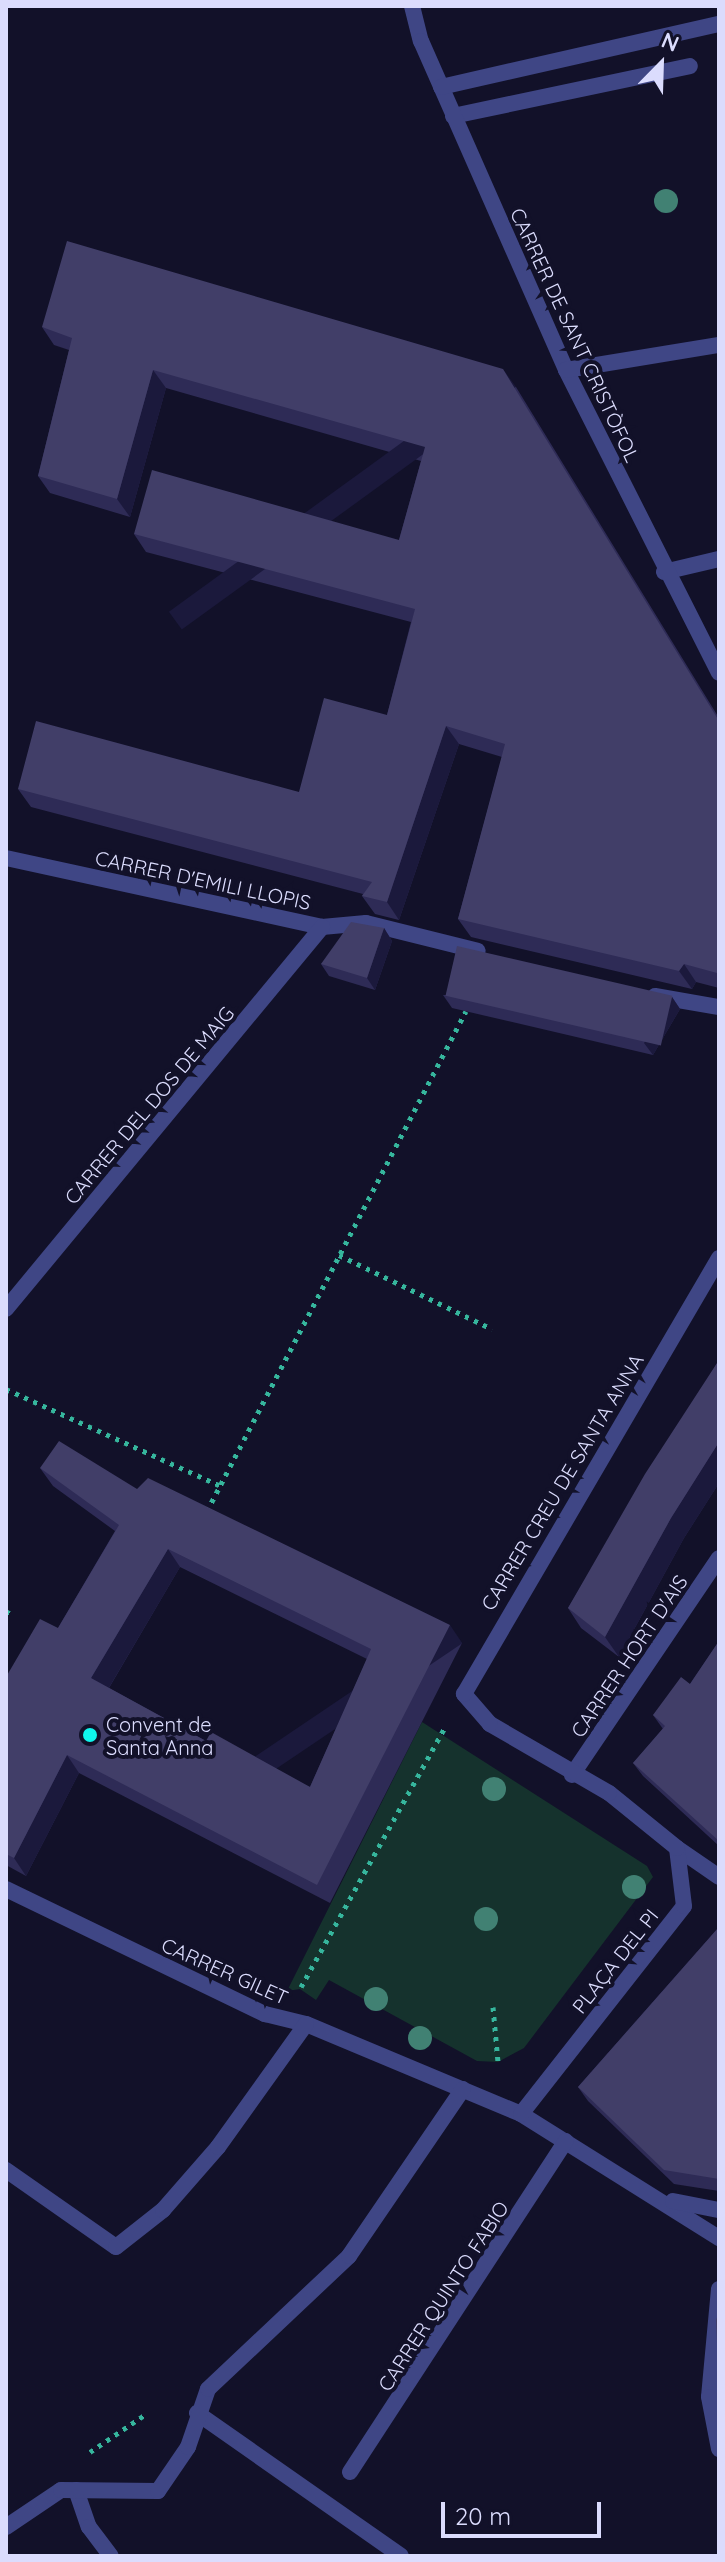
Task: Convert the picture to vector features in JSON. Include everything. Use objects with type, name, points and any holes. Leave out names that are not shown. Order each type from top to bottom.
[{"type":"street","name":"CARRER DE SANT CRISTÒFOL","points":[[412,6],[453,116],[566,370],[664,572],[719,673]]},
{"type":"street","points":[[441,87],[719,24]]},
{"type":"street","points":[[453,116],[690,66]]},
{"type":"street","points":[[566,370],[719,345]]},
{"type":"street","points":[[664,572],[719,559]]},
{"type":"street","name":"CARRER D'EMILI LLOPIS","points":[[6,858],[322,927],[366,923],[501,957]]},
{"type":"street","name":"CARRER DEL DOS DE MAIG","points":[[6,1309],[322,927]]},
{"type":"street","points":[[635,991],[719,1007]]},
{"type":"street","name":"CARRER CREU DE SANTA ANNA","points":[[464,1694],[719,1258]]},
{"type":"street","name":"CARRER HORT D'AIS","points":[[572,1775],[719,1558]]},
{"type":"street","points":[[464,1694],[490,1724],[572,1775],[609,1793],[677,1848],[719,1877]]},
{"type":"street","name":"PLAÇA DEL PI","points":[[521,2114],[684,1906],[677,1848]]},
{"type":"street","name":"CARRER GILET","points":[[8,1895],[265,2014],[306,2024],[521,2114],[669,2201]]},
{"type":"street","points":[[6,2170],[116,2247],[163,2210],[218,2147],[306,2024]]},
{"type":"street","points":[[6,2527],[61,2490],[158,2491],[188,2447],[197,2413],[230,2364],[264,2342],[349,2256],[463,2089]]},
{"type":"street","name":"CARRER QUINTO FABIO","points":[[350,2472],[566,2141]]},
{"type":"street","points":[[669,2201],[719,2210]]},
{"type":"street","points":[[669,2201],[719,2238]]},
{"type":"street","points":[[719,2289],[709,2397],[719,2449]]},
{"type":"street","points":[[197,2413],[401,2556]]},
{"type":"street","points":[[76,2490],[89,2527],[111,2556]]},
{"type":"path","points":[[204,1515],[466,1011]]},
{"type":"path","points":[[339,1255],[492,1329]]},
{"type":"path","points":[[6,1389],[219,1485]]},
{"type":"path","points":[[300,1989],[464,1694]]},
{"type":"path","points":[[493,2007],[498,2062]]},
{"type":"path","points":[[77,2461],[146,2414]]},
{"type":"green space","points":[[422,1722],[647,1866],[653,1877],[524,2048],[498,2062],[477,2061],[329,1980],[316,2000],[300,1989],[287,1991]]},
{"type":"building","points":[[67,241],[503,369],[719,721],[717,973],[684,964],[679,971],[458,919],[505,744],[446,726],[387,902],[362,896],[372,882],[18,789],[36,721],[299,792],[324,698],[387,715],[415,609],[134,534],[152,470],[399,540],[425,447],[153,370],[117,499],[38,476],[72,338],[42,327]]},
{"type":"building","points":[[351,922],[384,928],[367,978],[321,964]]},
{"type":"building","points":[[457,946],[672,996],[661,1045],[446,996]]},
{"type":"building","points":[[719,1360],[719,1442],[671,1518],[605,1637],[568,1608],[645,1474]]},
{"type":"building","name":"Convent de Santa Anna","points":[[59,1441],[137,1489],[148,1478],[450,1625],[317,1885],[67,1755],[14,1858],[6,1854],[6,1677],[40,1619],[58,1628],[119,1525],[40,1468]],"holes":[[[168,1549],[371,1649],[310,1787],[211,1732],[206,1741],[91,1678]]]},
{"type":"building","points":[[719,1641],[719,1841],[633,1763],[665,1726],[653,1715],[681,1677],[690,1684]]},
{"type":"building","points":[[719,1927],[719,2179],[664,2170],[578,2087]]},
{"type":"building","points":[[719,2312],[719,2389],[716,2320]]},
{"type":"place","name":"Convent de Santa Anna","points":[[90,1735]]}]
